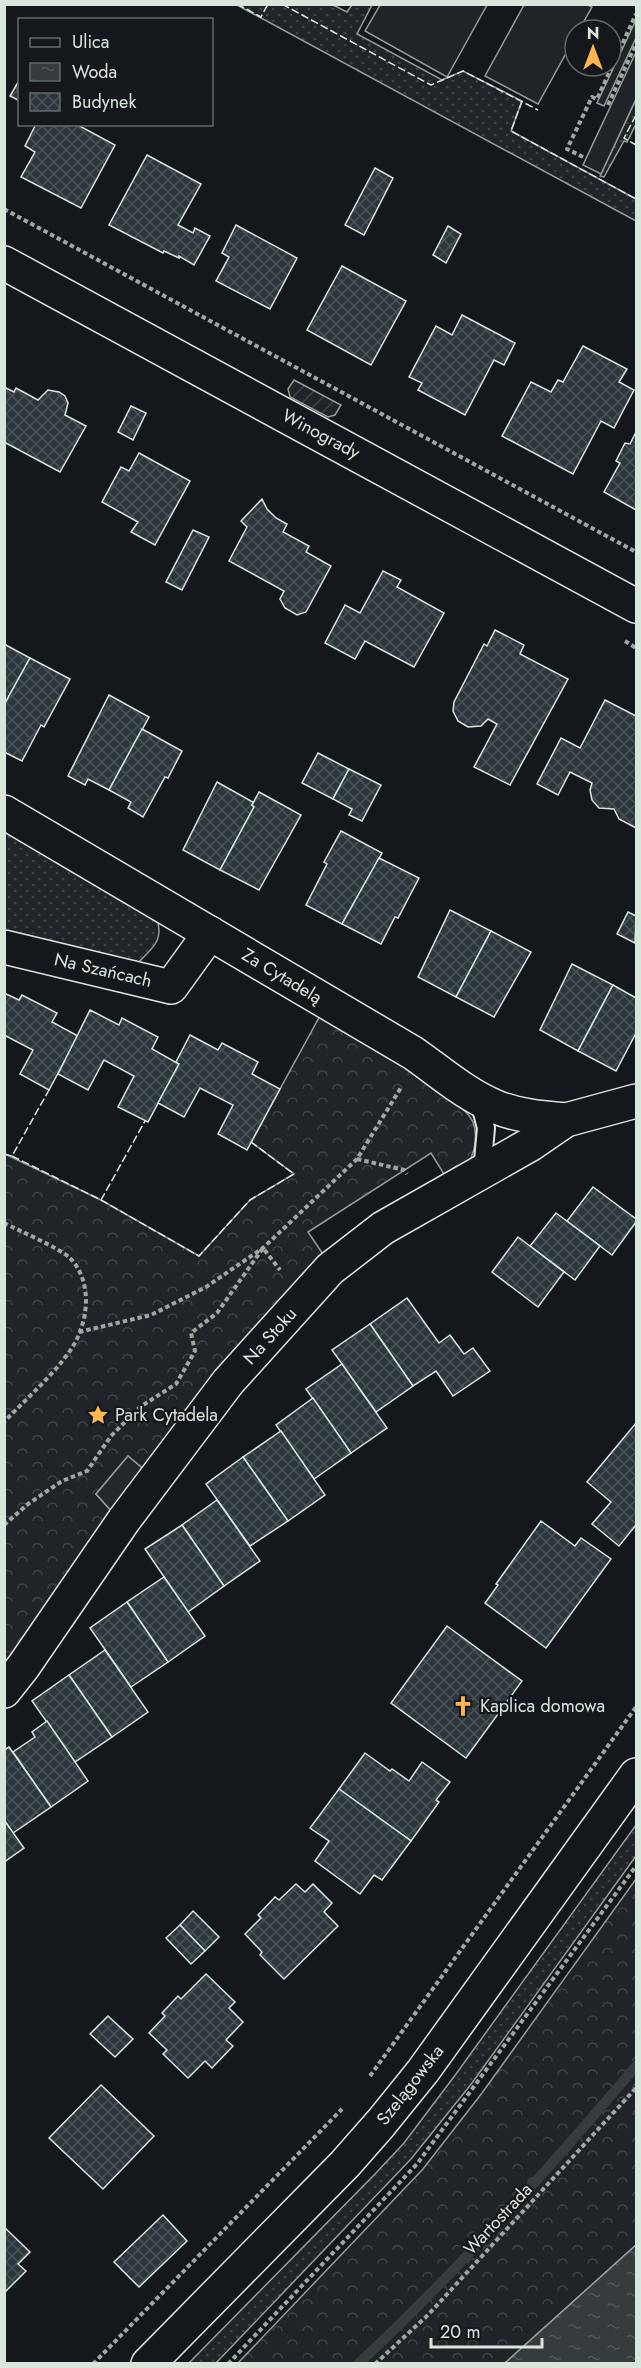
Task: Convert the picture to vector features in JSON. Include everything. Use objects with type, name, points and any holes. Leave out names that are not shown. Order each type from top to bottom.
[{"type":"street","name":"Winogrady","points":[[4,263],[636,606]]},
{"type":"street","name":"Za Cytadelą","points":[[4,812],[419,1058],[477,1097],[496,1107],[526,1116],[566,1120]]},
{"type":"street","name":"Na Szańcach","points":[[4,947],[171,987],[210,933]]},
{"type":"street","name":"Na Stoku","points":[[4,1691],[124,1520],[228,1382],[330,1269],[383,1228],[482,1172],[566,1120],[636,1101]]},
{"type":"street","name":"Szelągowska","points":[[148,2364],[337,2172],[381,2123],[430,2062],[636,1776]]},
{"type":"lane","points":[[477,1097],[486,1128],[482,1172]]},
{"type":"path","points":[[583,157],[567,149],[592,97],[597,99],[636,14]]},
{"type":"path","points":[[608,105],[636,44]]},
{"type":"path","points":[[4,209],[636,552]]},
{"type":"path","points":[[80,1332],[151,1315],[206,1287],[263,1248],[357,1159],[419,1058]]},
{"type":"path","points":[[357,1159],[404,1170],[431,1201]]},
{"type":"path","points":[[4,1223],[69,1257],[84,1281],[87,1305],[80,1332],[68,1354],[4,1422]]},
{"type":"path","points":[[4,1525],[28,1504],[62,1481],[87,1471],[111,1436],[140,1407],[176,1384],[195,1351],[191,1333],[216,1313],[263,1248]]},
{"type":"path","points":[[363,2085],[636,1707]]},
{"type":"path","points":[[228,2364],[417,2164],[636,1866]]},
{"type":"path","name":"Wartostrada","points":[[375,2364],[428,2315],[636,2088]]},
{"type":"path","points":[[93,2364],[348,2103]]},
{"type":"green space","points":[[237,5],[333,5],[347,12],[352,5],[372,5],[357,34],[442,80],[463,71],[522,101],[511,131],[636,199],[636,221]]},
{"type":"green space","points":[[380,5],[487,5],[447,77],[365,31]]},
{"type":"green space","points":[[524,5],[588,5],[592,7],[586,18],[563,18],[563,59],[538,104],[485,76]]},
{"type":"green space","points":[[636,20],[636,38],[623,66],[623,48]]},
{"type":"green space","points":[[636,52],[636,99],[601,174],[583,165]]},
{"type":"green space","points":[[609,78],[617,78],[604,106],[597,103]]},
{"type":"green space","points":[[636,99],[636,124],[604,177],[600,176]]},
{"type":"green space","points":[[294,380],[341,405],[335,415],[328,417],[290,397],[288,389]]},
{"type":"green space","points":[[5,832],[157,919],[158,939],[152,948],[138,963],[5,931]]},
{"type":"green space","name":"Park Cytadela","points":[[321,1014],[427,1080],[464,1110],[475,1127],[472,1156],[466,1166],[447,1179],[431,1153],[308,1232],[325,1257],[147,1472],[128,1456],[96,1494],[114,1514],[5,1671],[5,1154],[101,1200],[199,1256],[250,1200],[294,1174],[251,1142]]},
{"type":"green space","points":[[636,1825],[636,1856],[472,2083],[411,2159],[216,2363],[189,2363],[404,2143]]},
{"type":"green space","points":[[636,1879],[636,2245],[505,2363],[238,2363],[423,2169],[482,2093]]},
{"type":"shaded area","points":[[128,1456],[147,1472],[114,1514],[96,1494]]},
{"type":"water","points":[[636,2245],[636,2363],[505,2363]]},
{"type":"building","points":[[18,82],[18,100],[10,96]]},
{"type":"building","points":[[35,126],[80,126],[115,145],[81,208],[21,177],[35,152],[25,146]]},
{"type":"building","points":[[147,155],[201,184],[178,225],[193,233],[195,228],[210,236],[194,265],[179,256],[179,258],[164,251],[163,253],[109,225]]},
{"type":"building","points":[[375,168],[393,178],[364,235],[345,225]]},
{"type":"building","points":[[236,225],[297,258],[270,309],[216,281],[229,257],[222,253]]},
{"type":"building","points":[[448,226],[461,234],[446,263],[433,255]]},
{"type":"building","points":[[342,266],[406,301],[371,365],[307,330]]},
{"type":"building","points":[[462,315],[515,343],[504,365],[494,360],[465,415],[418,390],[422,383],[409,377],[436,326],[452,335]]},
{"type":"building","points":[[583,346],[627,369],[619,382],[634,390],[614,428],[601,421],[573,474],[502,436],[531,382],[551,392],[558,380],[563,382]]},
{"type":"building","points":[[4,387],[14,392],[16,388],[38,400],[48,390],[59,392],[65,396],[68,403],[65,415],[86,426],[60,472],[4,442]]},
{"type":"building","points":[[131,406],[146,413],[133,440],[118,432]]},
{"type":"building","points":[[636,432],[636,510],[604,492],[620,463],[616,461],[625,443],[630,444]]},
{"type":"building","points":[[139,453],[190,481],[155,545],[131,532],[138,522],[102,502],[121,467],[129,471]]},
{"type":"building","points":[[262,499],[267,509],[276,518],[287,524],[283,532],[309,546],[306,552],[331,566],[306,612],[297,615],[285,608],[280,599],[284,591],[229,561],[247,527],[241,521]]},
{"type":"building","points":[[193,530],[209,537],[182,590],[166,582]]},
{"type":"building","points":[[383,571],[401,580],[397,587],[444,613],[414,667],[365,641],[355,659],[325,643],[345,605],[360,613]]},
{"type":"building","points":[[495,630],[524,645],[520,654],[568,679],[510,785],[474,767],[497,724],[488,719],[481,726],[468,727],[458,721],[453,711],[454,702],[484,644],[487,646]]},
{"type":"building","points":[[4,644],[30,658],[4,705]]},
{"type":"building","points":[[30,658],[70,679],[44,727],[41,725],[22,761],[4,752],[4,705]]},
{"type":"building","points":[[109,695],[149,717],[109,790],[88,779],[85,785],[68,776]]},
{"type":"building","points":[[605,700],[636,716],[636,828],[619,819],[614,809],[599,808],[592,800],[590,790],[592,783],[570,772],[558,795],[537,784],[561,738],[580,748]]},
{"type":"building","points":[[142,729],[182,751],[143,817],[128,808],[131,802],[109,790]]},
{"type":"building","points":[[318,753],[349,769],[333,799],[302,783]]},
{"type":"building","points":[[349,769],[381,785],[362,821],[349,815],[352,809],[333,799]]},
{"type":"building","points":[[217,782],[253,802],[254,807],[220,870],[183,850]]},
{"type":"building","points":[[259,792],[301,815],[259,890],[220,870],[254,807],[252,805]]},
{"type":"building","points":[[341,831],[382,853],[342,924],[306,905],[327,864],[324,862]]},
{"type":"building","points":[[379,858],[419,878],[381,944],[342,924]]},
{"type":"building","points":[[450,910],[491,931],[456,997],[418,977]]},
{"type":"building","points":[[628,912],[636,916],[635,943],[617,934]]},
{"type":"building","points":[[491,931],[531,952],[494,1017],[456,997]]},
{"type":"building","points":[[572,964],[613,985],[578,1051],[540,1030]]},
{"type":"building","points":[[613,985],[636,998],[636,1033],[616,1071],[578,1051]]},
{"type":"building","points":[[4,993],[19,1000],[22,995],[57,1013],[52,1022],[78,1036],[49,1090],[20,1074],[33,1050],[4,1035]]},
{"type":"building","points":[[90,1010],[119,1025],[122,1018],[158,1037],[152,1049],[179,1064],[148,1122],[118,1107],[134,1076],[104,1060],[88,1090],[58,1074]]},
{"type":"building","points":[[190,1035],[218,1050],[222,1043],[258,1062],[252,1074],[280,1089],[247,1150],[218,1134],[233,1105],[200,1088],[184,1117],[158,1103],[179,1064],[176,1062]]},
{"type":"building","points":[[593,1187],[636,1219],[612,1255],[567,1221]]},
{"type":"building","points":[[556,1213],[600,1246],[575,1280],[530,1246]]},
{"type":"building","points":[[518,1237],[564,1272],[538,1307],[492,1272]]},
{"type":"building","points":[[407,1298],[439,1343],[450,1335],[464,1354],[473,1348],[490,1371],[453,1396],[436,1371],[413,1386],[370,1324]]},
{"type":"building","points":[[370,1324],[413,1386],[376,1412],[332,1350]]},
{"type":"building","points":[[342,1364],[387,1428],[351,1453],[306,1389]]},
{"type":"building","points":[[313,1398],[351,1453],[314,1479],[276,1425]]},
{"type":"building","points":[[636,1423],[636,1525],[619,1546],[592,1524],[611,1502],[587,1482]]},
{"type":"building","points":[[281,1431],[325,1495],[288,1521],[243,1457]]},
{"type":"building","points":[[243,1457],[288,1521],[250,1546],[206,1484]]},
{"type":"building","points":[[217,1500],[260,1561],[224,1586],[182,1525]]},
{"type":"building","points":[[541,1521],[575,1546],[581,1538],[611,1559],[546,1648],[485,1603]]},
{"type":"building","points":[[182,1525],[224,1586],[188,1612],[145,1549]]},
{"type":"building","points":[[164,1577],[205,1636],[168,1662],[127,1602]]},
{"type":"building","points":[[127,1602],[168,1662],[131,1687],[90,1628]]},
{"type":"building","points":[[447,1626],[522,1681],[466,1758],[391,1703]]},
{"type":"building","points":[[105,1650],[148,1712],[112,1737],[69,1675]]},
{"type":"building","points":[[69,1675],[112,1737],[75,1762],[32,1701]]},
{"type":"building","points":[[47,1721],[88,1781],[51,1807],[13,1752],[35,1737],[32,1732]]},
{"type":"building","points":[[9,1747],[51,1807],[13,1833],[4,1820],[4,1750]]},
{"type":"building","points":[[365,1753],[409,1781],[422,1762],[450,1782],[436,1800],[439,1802],[411,1841],[339,1789]]},
{"type":"building","points":[[339,1789],[411,1841],[382,1880],[374,1875],[360,1894],[315,1861],[329,1841],[310,1828]]},
{"type":"building","points":[[4,1820],[24,1848],[4,1862]]},
{"type":"building","points":[[296,1884],[305,1892],[313,1884],[332,1903],[324,1912],[338,1926],[284,1979],[260,1955],[262,1952],[245,1934],[261,1918],[258,1915],[275,1897],[279,1900]]},
{"type":"building","points":[[193,1911],[219,1937],[205,1951],[180,1925]]},
{"type":"building","points":[[180,1925],[205,1951],[191,1964],[166,1938]]},
{"type":"building","points":[[206,1974],[235,2002],[229,2008],[243,2022],[226,2040],[233,2046],[212,2068],[205,2061],[188,2078],[163,2054],[167,2050],[149,2033],[165,2016],[162,2013],[178,1996],[181,1999]]},
{"type":"building","points":[[108,2016],[133,2039],[115,2057],[90,2034]]},
{"type":"building","points":[[101,2085],[154,2136],[103,2189],[49,2138]]},
{"type":"building","points":[[163,2215],[187,2241],[139,2287],[114,2262]]},
{"type":"building","points":[[4,2227],[30,2252],[18,2264],[26,2271],[4,2293]]},
{"type":"waterway","points":[[358,2364],[502,2219],[636,2066]]},
{"type":"fence","points":[[237,4],[261,17],[268,4]]},
{"type":"fence","points":[[282,4],[431,85],[463,71],[538,110]]},
{"type":"fence","points":[[522,101],[511,131],[636,199]]},
{"type":"fence","points":[[636,115],[624,138],[636,145]]},
{"type":"fence","points":[[4,1154],[12,1156],[49,1090]]},
{"type":"fence","points":[[12,1156],[101,1200],[145,1121]]},
{"type":"fence","points":[[101,1200],[199,1256],[250,1200],[294,1174],[251,1142]]},
{"type":"place","name":"Park Cytadela","points":[[98,1415]]},
{"type":"place","name":"Kaplica domowa","points":[[463,1706]]}]
